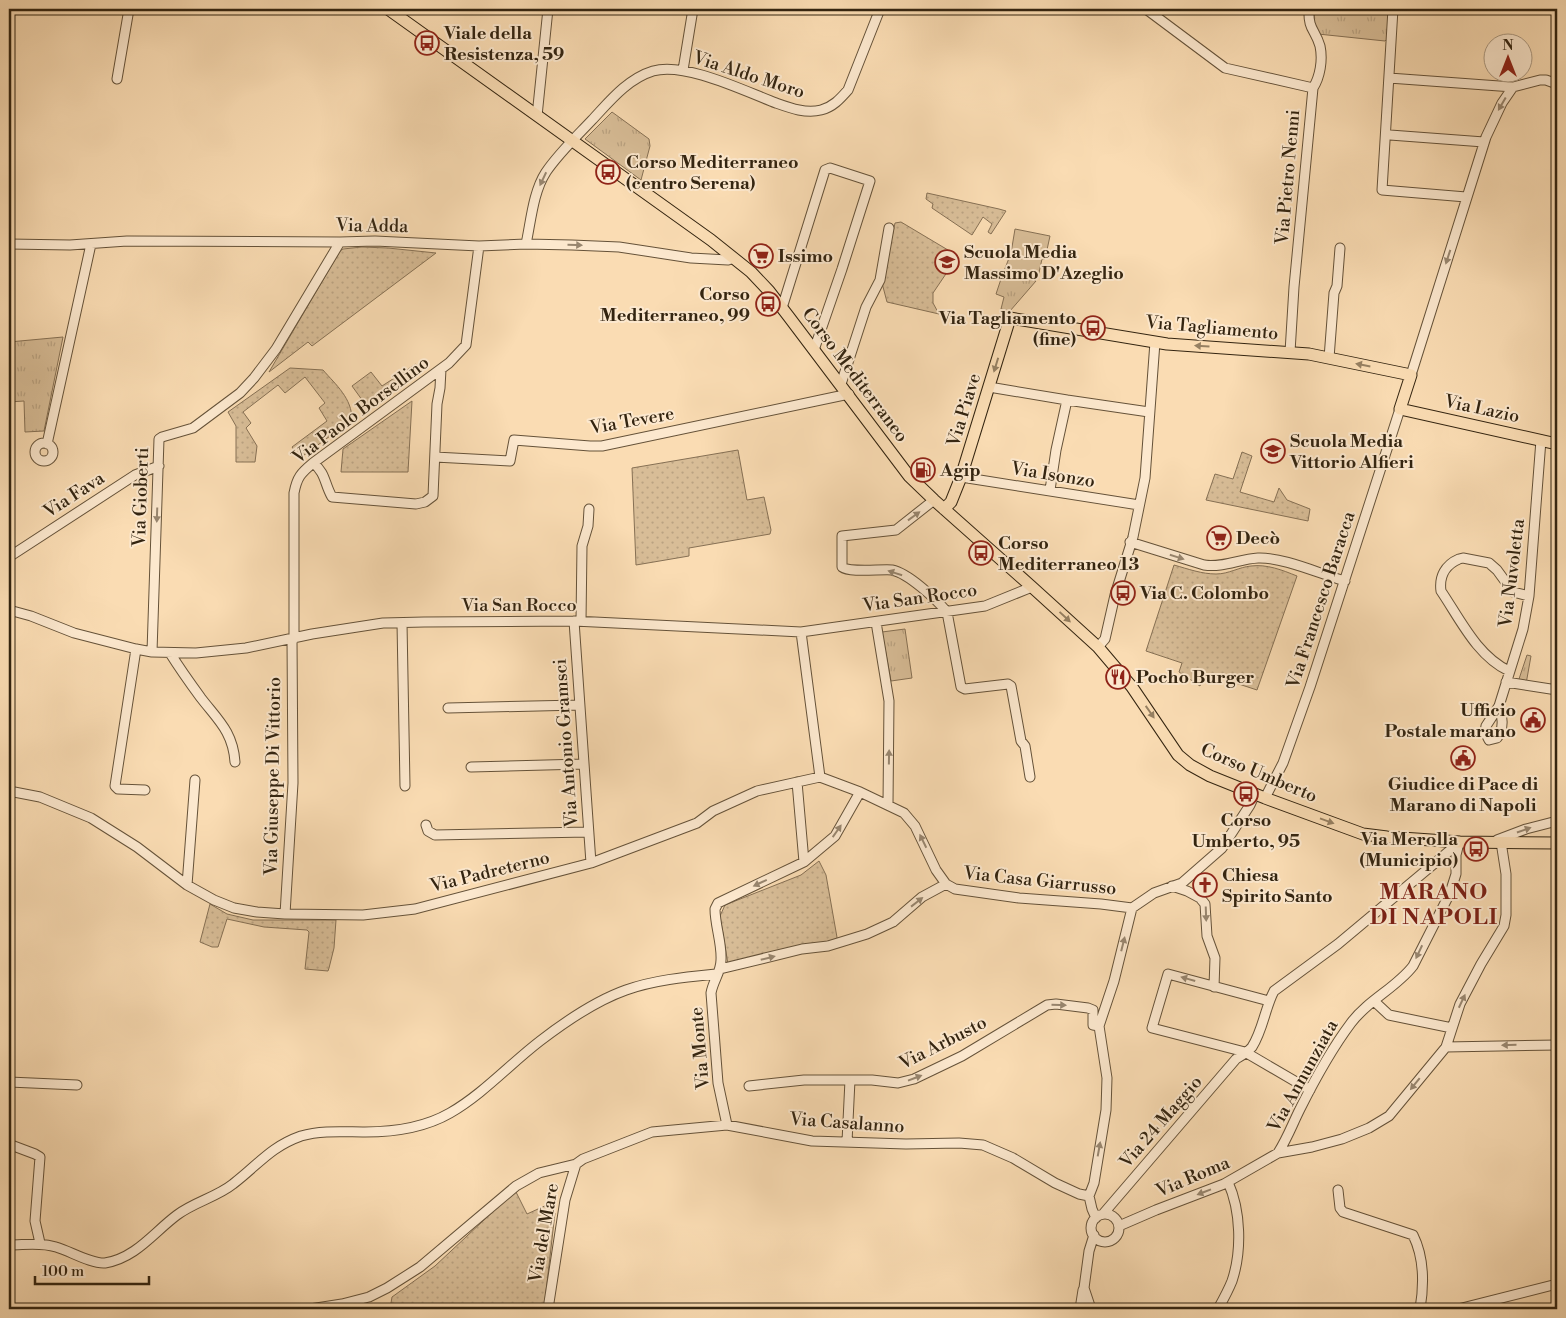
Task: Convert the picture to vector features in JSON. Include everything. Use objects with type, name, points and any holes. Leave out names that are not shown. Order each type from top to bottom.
[{"type":"main road","name":"Corso Mediterraneo","points":[[388,9],[658,201],[751,272],[782,308],[849,394],[909,476],[1098,647]]},
{"type":"main road","name":"Via Tagliamento","points":[[1010,318],[1155,342],[1290,352],[1411,375]]},
{"type":"main road","name":"Via Piave","points":[[944,509],[951,502],[961,477],[1010,318]]},
{"type":"main road","points":[[1400,410],[1411,375]]},
{"type":"main road","name":"Via Lazio","points":[[1400,410],[1557,444]]},
{"type":"main road","name":"Corso Umberto","points":[[1098,647],[1132,687],[1178,755],[1190,765],[1210,776],[1364,834],[1460,842],[1557,842]]},
{"type":"street","points":[[116,79],[129,9]]},
{"type":"street","points":[[538,116],[548,9]]},
{"type":"street","points":[[683,70],[694,9]]},
{"type":"street","name":"Via Aldo Moro","points":[[526,244],[540,184],[546,172],[572,140],[612,99],[634,80],[653,71],[683,70],[796,110],[819,110],[839,101],[848,90],[880,9]]},
{"type":"street","points":[[1146,9],[1225,68],[1313,88]]},
{"type":"street","name":"Via Pietro Nenni","points":[[1290,352],[1294,287],[1313,88],[1319,76],[1320,50],[1309,24],[1309,9]]},
{"type":"street","points":[[1393,9],[1387,134],[1382,190],[1466,197]]},
{"type":"street","points":[[1389,78],[1513,87],[1540,80],[1557,84]]},
{"type":"street","points":[[1411,375],[1484,142],[1502,103],[1513,87]]},
{"type":"street","points":[[1387,134],[1484,142]]},
{"type":"street","points":[[782,308],[825,170],[830,168],[870,181],[814,350]]},
{"type":"street","points":[[841,384],[866,307],[880,280],[889,228]]},
{"type":"street","name":"Via Adda","points":[[9,244],[70,245],[127,241],[376,241],[479,246],[526,244],[619,247],[691,258],[728,260],[734,258]]},
{"type":"street","name":"Via Gioberti","points":[[152,652],[159,439],[198,425],[240,393],[254,378],[276,348],[340,242]]},
{"type":"street","points":[[46,444],[90,244]]},
{"type":"street","name":"Via Paolo Borsellino","points":[[293,639],[294,493],[296,481],[302,472],[313,462],[440,369],[466,345],[479,246]]},
{"type":"street","points":[[1329,358],[1340,248]]},
{"type":"street","points":[[1098,647],[1105,639],[1145,478],[1155,342]]},
{"type":"street","points":[[313,462],[322,470],[326,486],[332,497],[416,504],[425,502],[433,496],[440,369]]},
{"type":"street","points":[[989,388],[1149,412]]},
{"type":"street","name":"Via Tevere","points":[[435,457],[510,461],[514,440],[602,446],[849,394]]},
{"type":"street","points":[[1050,490],[1056,450],[1067,400]]},
{"type":"street","name":"Via Francesco Baracca","points":[[1132,908],[1154,892],[1182,883],[1222,848],[1250,805],[1260,796],[1283,763],[1345,581],[1400,410]]},
{"type":"street","name":"Via Nuvoletta","points":[[1499,706],[1523,629],[1529,596],[1541,440]]},
{"type":"street","name":"Via Fava","points":[[9,557],[135,475],[159,466]]},
{"type":"street","name":"Via Isonzo","points":[[961,477],[1139,505]]},
{"type":"street","points":[[934,500],[896,530],[842,536],[842,567],[847,570],[878,569],[896,571],[929,594],[947,612],[960,687],[965,689],[1008,684],[1011,686],[1030,777]]},
{"type":"street","name":"Via Antonio Gramsci","points":[[589,509],[588,526],[582,546],[578,621],[579,704],[591,864]]},
{"type":"street","points":[[1130,542],[1204,566],[1215,567],[1257,558],[1271,559],[1345,581]]},
{"type":"street","points":[[1509,671],[1498,666],[1481,649],[1441,591],[1440,581],[1445,569],[1459,558],[1485,561],[1497,570],[1513,592],[1529,596]]},
{"type":"street","name":"Via San Rocco","points":[[9,610],[31,616],[74,633],[136,649],[152,652],[196,653],[246,648],[383,623],[578,621],[802,632],[985,606],[1032,587]]},
{"type":"street","points":[[876,622],[889,701],[888,805]]},
{"type":"street","points":[[402,623],[405,786]]},
{"type":"street","points":[[9,1245],[40,1243],[103,1263],[116,1260],[141,1247],[182,1212],[233,1184],[262,1157],[276,1147],[313,1134],[405,1129],[429,1123],[452,1112],[486,1087],[539,1041],[606,998],[627,989],[677,978],[718,972],[802,949],[828,946],[867,934],[893,922],[922,897],[946,884],[936,870],[915,826],[904,813],[860,792],[820,777],[802,632]]},
{"type":"street","name":"Via Giuseppe Di Vittorio","points":[[285,914],[293,783],[293,639]]},
{"type":"street","points":[[136,649],[115,786],[118,789],[145,790]]},
{"type":"street","points":[[170,653],[201,698],[221,721],[233,745],[235,762]]},
{"type":"street","points":[[1506,682],[1557,690]]},
{"type":"street","points":[[448,708],[579,704]]},
{"type":"street","points":[[471,767],[583,764]]},
{"type":"street","name":"Via Padreterno","points":[[9,791],[40,797],[91,818],[137,847],[188,885],[214,900],[234,908],[285,914],[364,915],[404,911],[591,864],[697,823],[713,811],[758,791],[820,777]]},
{"type":"street","points":[[188,885],[195,780]]},
{"type":"street","points":[[797,782],[804,862]]},
{"type":"street","points":[[804,862],[836,836],[860,792]]},
{"type":"street","points":[[1278,1153],[1342,1139],[1383,1120],[1396,1108],[1446,1047],[1460,1004],[1504,926],[1506,915],[1506,874],[1497,842],[1526,829],[1557,821]]},
{"type":"street","points":[[426,825],[428,831],[435,835],[588,832]]},
{"type":"street","points":[[1310,1090],[1245,1052],[1152,1028],[1168,974],[1269,1001],[1274,991],[1338,944],[1460,842]]},
{"type":"street","name":"Via Annunziata","points":[[1278,1153],[1289,1136],[1310,1090],[1352,1021],[1408,973],[1413,966],[1450,892],[1456,874],[1456,855],[1460,842]]},
{"type":"street","name":"Via Monte","points":[[727,1125],[718,1083],[711,993],[712,984],[722,958],[715,909],[718,903],[804,862]]},
{"type":"street","name":"Via Casa Giarrusso","points":[[946,884],[955,889],[1019,898],[1132,908]]},
{"type":"street","points":[[1172,886],[1187,890],[1200,898],[1205,904],[1207,936],[1215,958],[1214,987]]},
{"type":"street","points":[[1094,1235],[1101,1241],[1110,1241],[1117,1235],[1119,1226],[1118,1222],[1111,1215],[1099,1216],[1092,1209],[1089,1196],[1094,1184],[1106,1102],[1107,1078],[1099,1026],[1114,981],[1132,908]]},
{"type":"street","name":"Via 24 Maggio","points":[[1099,1216],[1236,1059],[1251,1048],[1269,1001]]},
{"type":"street","points":[[1374,1001],[1389,1014],[1398,1018],[1452,1028]]},
{"type":"street","name":"Via Arbusto","points":[[749,1086],[804,1080],[872,1080],[898,1083],[914,1079],[962,1056],[1047,1005],[1056,1004],[1093,1010],[1093,1025],[1099,1026]]},
{"type":"street","points":[[1446,1047],[1557,1045]]},
{"type":"street","points":[[847,1142],[850,1080]]},
{"type":"street","points":[[9,1082],[77,1085]]},
{"type":"street","name":"Via Casalanno","points":[[310,1309],[369,1297],[387,1288],[420,1267],[516,1186],[539,1174],[576,1164],[583,1159],[652,1132],[727,1125],[812,1141],[983,1145],[1013,1158],[1055,1183],[1078,1194],[1089,1196]]},
{"type":"street","points":[[11,1145],[40,1157],[35,1221],[40,1243]]},
{"type":"street","name":"Via Roma","points":[[1119,1226],[1228,1182],[1278,1153]]},
{"type":"street","name":"Via del Mare","points":[[548,1309],[565,1200],[576,1164]]},
{"type":"street","points":[[1218,1309],[1231,1283],[1236,1264],[1237,1214],[1234,1196],[1228,1182]]},
{"type":"street","points":[[1338,1190],[1340,1208],[1343,1212],[1413,1235],[1421,1260],[1420,1309]]},
{"type":"street","points":[[1080,1309],[1089,1252],[1094,1235],[1092,1226],[1099,1216]]},
{"type":"street","points":[[1458,1309],[1557,1284]]},
{"type":"street","points":[[1084,1288],[1091,1309]]},
{"type":"green space","points":[[1314,9],[1389,9],[1387,39],[1385,41],[1318,34],[1314,24]]},
{"type":"green space","points":[[612,112],[649,139],[650,146],[641,180],[585,139]]},
{"type":"green space","points":[[927,193],[1006,211],[991,234],[988,232],[992,224],[983,217],[972,235],[932,208],[933,204],[926,199]]},
{"type":"green space","points":[[901,222],[958,256],[933,293],[933,303],[939,314],[887,302],[882,283],[895,223]]},
{"type":"green space","points":[[1015,229],[1050,236],[1045,259],[1042,259],[1038,277],[1004,271],[1011,253]]},
{"type":"green space","points":[[362,247],[436,253],[312,346],[308,342],[269,372],[340,251]]},
{"type":"green space","points":[[1003,273],[1036,281],[1010,311],[1001,309],[1004,297],[996,294]]},
{"type":"green space","points":[[63,337],[44,431],[25,432],[24,401],[9,402],[9,342]]},
{"type":"green space","points":[[416,364],[419,371],[372,405],[365,404],[352,386],[371,372],[382,386]]},
{"type":"green space","points":[[290,368],[323,370],[346,398],[352,420],[300,458],[292,447],[327,421],[319,408],[325,403],[305,377],[285,393],[278,385],[243,412],[251,423],[246,428],[257,446],[255,462],[236,462],[236,426],[228,412]]},
{"type":"green space","points":[[412,401],[408,472],[341,472],[343,449]]},
{"type":"green space","points":[[738,450],[747,500],[764,497],[771,530],[770,534],[689,548],[689,556],[636,565],[632,468]]},
{"type":"green space","points":[[1242,452],[1252,456],[1240,492],[1274,502],[1279,488],[1287,500],[1310,509],[1308,521],[1206,500],[1215,474],[1233,479]]},
{"type":"green space","points":[[1174,565],[1216,574],[1247,567],[1263,566],[1297,576],[1257,690],[1205,673],[1200,686],[1179,672],[1182,663],[1146,651]]},
{"type":"green space","points":[[905,629],[912,678],[891,681],[882,632]]},
{"type":"green space","points":[[1527,655],[1531,656],[1526,684],[1518,682]]},
{"type":"green space","points":[[819,861],[826,875],[838,943],[728,964],[720,916],[725,905],[801,875]]},
{"type":"green space","points":[[210,904],[227,914],[253,920],[336,920],[334,948],[328,971],[305,969],[309,932],[307,930],[264,927],[227,919],[218,947],[212,947],[200,942]]},
{"type":"green space","points":[[516,1192],[527,1214],[549,1204],[549,1214],[555,1213],[544,1309],[390,1309],[392,1297],[435,1266]]},
{"type":"place","name":"Viale della Resistenza, 59","points":[[427,43]]},
{"type":"place","name":"Corso Mediterraneo (centro Serena)","points":[[608,172]]},
{"type":"place","name":"Issimo","points":[[761,256]]},
{"type":"place","name":"Scuola Media Massimo D'Azeglio","points":[[947,262]]},
{"type":"place","name":"Corso Mediterraneo, 99","points":[[768,304]]},
{"type":"place","name":"Via Tagliamento (fine)","points":[[1093,328]]},
{"type":"place","name":"Scuola Media Vittorio Alfieri","points":[[1273,451]]},
{"type":"place","name":"Agip","points":[[923,470]]},
{"type":"place","name":"Decò","points":[[1219,538]]},
{"type":"place","name":"Corso Mediterraneo 13","points":[[981,553]]},
{"type":"place","name":"Via C. Colombo","points":[[1123,593]]},
{"type":"place","name":"Pocho Burger","points":[[1118,677]]},
{"type":"place","name":"Ufficio Postale marano","points":[[1533,720]]},
{"type":"place","name":"Giudice di Pace di Marano di Napoli","points":[[1463,758]]},
{"type":"place","name":"Corso Umberto, 95","points":[[1246,794]]},
{"type":"place","name":"Via Merolla (Municipio)","points":[[1476,849]]},
{"type":"place","name":"Chiesa Spirito Santo","points":[[1205,885]]},
{"type":"district","name":"MARANO DI NAPOLI","points":[[1434,904]]}]
